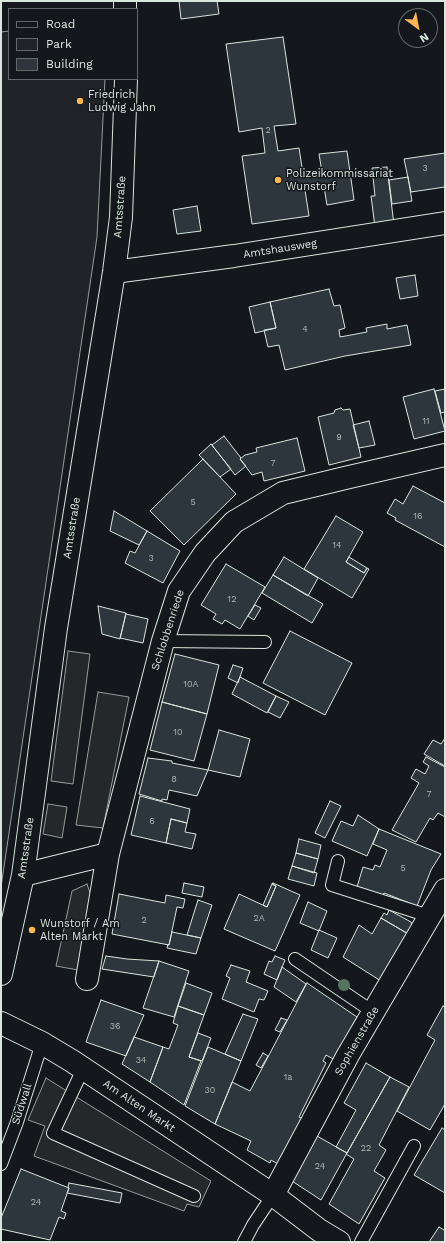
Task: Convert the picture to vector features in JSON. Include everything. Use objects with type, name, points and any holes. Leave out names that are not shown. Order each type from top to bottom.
[{"type":"street","name":"Amtsstraße","points":[[1,974],[23,875],[56,628],[114,272],[121,217],[126,80]]},
{"type":"street","name":"Amtshausweg","points":[[114,272],[234,256],[445,223]]},
{"type":"street","name":"Schlobbenriede","points":[[87,979],[108,854],[163,641],[179,591],[205,552],[234,522],[282,493],[445,455]]},
{"type":"street","points":[[23,875],[108,854]]},
{"type":"street","name":"Sophienstraße","points":[[273,1195],[348,1055],[445,890]]},
{"type":"street","name":"Am Alten Markt","points":[[1,1023],[42,1043],[83,1069],[273,1195],[319,1230],[339,1242]]},
{"type":"lane","points":[[163,641],[265,642]]},
{"type":"lane","points":[[338,861],[332,885],[429,916]]},
{"type":"lane","points":[[295,959],[373,1012]]},
{"type":"lane","name":"Südwall","points":[[1,1164],[17,1122],[42,1043]]},
{"type":"lane","points":[[83,1069],[53,1133],[194,1196]]},
{"type":"lane","points":[[361,1242],[414,1146]]},
{"type":"lane","points":[[244,1242],[253,1224],[273,1195]]},
{"type":"green space","points":[[8,31],[8,80],[105,80],[97,237],[1,887],[1,32]]},
{"type":"shaded area","points":[[68,651],[90,654],[73,784],[51,781]]},
{"type":"shaded area","points":[[98,692],[129,697],[103,828],[76,825]]},
{"type":"shaded area","points":[[48,804],[67,807],[62,838],[43,834]]},
{"type":"shaded area","points":[[87,884],[92,899],[78,970],[56,966],[72,891]]},
{"type":"shaded area","points":[[46,1078],[211,1181],[199,1207],[187,1204],[184,1211],[34,1156],[45,1126],[28,1120]]},
{"type":"building","points":[[179,1],[217,1],[219,14],[181,19]]},
{"type":"building","points":[[283,37],[296,124],[274,126],[278,151],[299,148],[303,174],[322,172],[319,154],[347,151],[354,200],[327,205],[324,187],[305,190],[309,216],[252,224],[242,156],[265,153],[262,128],[239,132],[226,44]]},
{"type":"building","points":[[445,153],[445,187],[411,192],[404,159]]},
{"type":"building","points":[[387,167],[394,225],[375,227],[371,196],[375,196],[372,168]]},
{"type":"building","points":[[408,177],[412,201],[392,204],[389,180]]},
{"type":"building","points":[[197,206],[201,231],[177,234],[173,210]]},
{"type":"building","points":[[415,275],[418,296],[400,299],[396,278]]},
{"type":"building","points":[[329,289],[334,306],[340,305],[345,328],[339,330],[340,337],[367,332],[366,328],[387,324],[387,329],[407,325],[411,345],[345,356],[285,370],[279,345],[268,347],[264,330],[276,328],[270,302]]},
{"type":"building","points":[[270,302],[276,328],[255,333],[249,307]]},
{"type":"building","points":[[434,389],[445,431],[414,439],[403,397]]},
{"type":"building","points":[[445,389],[445,412],[441,413],[435,391]]},
{"type":"building","points":[[341,408],[343,410],[350,409],[361,457],[329,465],[318,417],[334,413],[335,410]]},
{"type":"building","points":[[369,421],[375,445],[359,448],[353,425]]},
{"type":"building","points":[[224,436],[246,466],[235,475],[212,445]]},
{"type":"building","points":[[297,438],[305,471],[264,481],[262,472],[252,475],[240,459],[245,455],[257,452],[256,448]]},
{"type":"building","points":[[211,444],[231,469],[220,477],[199,455]]},
{"type":"building","points":[[203,459],[236,494],[184,545],[150,511]]},
{"type":"building","points":[[413,486],[445,503],[445,547],[395,520],[396,518],[387,513],[395,499],[403,504]]},
{"type":"building","points":[[114,511],[147,531],[139,545],[110,531]]},
{"type":"building","points":[[336,516],[363,532],[346,562],[364,573],[367,568],[369,569],[352,598],[304,569]]},
{"type":"building","points":[[147,531],[180,551],[163,583],[125,563],[130,551],[135,553]]},
{"type":"building","points":[[284,557],[318,578],[308,596],[273,575]]},
{"type":"building","points":[[349,557],[367,568],[364,573],[346,562]]},
{"type":"building","points":[[226,564],[265,587],[240,629],[225,620],[222,624],[213,619],[216,614],[201,605]]},
{"type":"building","points":[[273,575],[323,604],[312,623],[262,593]]},
{"type":"building","points":[[255,605],[261,608],[254,620],[248,616]]},
{"type":"building","points":[[98,606],[126,613],[120,639],[102,634]]},
{"type":"building","points":[[126,614],[148,619],[143,643],[120,638]]},
{"type":"building","points":[[290,631],[352,663],[325,715],[263,683]]},
{"type":"building","points":[[175,654],[219,665],[207,714],[162,702]]},
{"type":"building","points":[[233,665],[243,668],[238,683],[228,678]]},
{"type":"building","points":[[240,677],[276,696],[267,713],[232,694]]},
{"type":"building","points":[[276,696],[289,702],[280,718],[268,712]]},
{"type":"building","points":[[162,702],[207,714],[194,761],[150,750]]},
{"type":"building","points":[[219,730],[250,739],[240,777],[208,770]]},
{"type":"building","points":[[445,738],[445,766],[424,754],[433,740],[441,744]]},
{"type":"building","points":[[426,757],[445,767],[445,817],[438,813],[433,820],[430,818],[416,842],[392,830],[419,783],[411,778],[416,769],[425,774],[429,766],[423,762]]},
{"type":"building","points":[[148,758],[172,761],[172,763],[208,770],[197,796],[169,790],[167,800],[162,799],[162,801],[139,794]]},
{"type":"building","points":[[140,796],[190,809],[187,823],[171,819],[166,843],[131,835]]},
{"type":"building","points":[[330,801],[341,806],[325,838],[315,833]]},
{"type":"building","points":[[358,815],[379,829],[367,856],[332,841],[341,821],[353,826]]},
{"type":"building","points":[[171,819],[187,823],[185,832],[196,834],[192,849],[166,843]]},
{"type":"building","points":[[379,829],[441,854],[431,870],[417,906],[384,893],[383,895],[357,887],[363,867],[373,870],[375,865],[380,867],[387,850],[373,844]]},
{"type":"building","points":[[299,839],[321,845],[318,859],[296,853]]},
{"type":"building","points":[[296,853],[318,859],[314,873],[292,866]]},
{"type":"building","points":[[292,866],[317,873],[314,886],[288,879]]},
{"type":"building","points":[[184,883],[204,887],[202,897],[182,893]]},
{"type":"building","points":[[273,883],[300,895],[275,951],[224,929],[239,894],[267,907],[276,886],[272,884]]},
{"type":"building","points":[[272,884],[276,886],[267,907],[263,905]]},
{"type":"building","points":[[119,894],[165,903],[166,895],[185,899],[183,908],[177,907],[169,945],[112,934]]},
{"type":"building","points":[[198,900],[212,905],[201,938],[187,935]]},
{"type":"building","points":[[308,902],[327,911],[319,931],[300,923]]},
{"type":"building","points":[[389,910],[411,922],[413,930],[410,935],[381,918],[384,913],[387,915]]},
{"type":"building","points":[[381,918],[410,935],[381,981],[343,957],[359,925],[372,934]]},
{"type":"building","points":[[319,930],[337,938],[328,958],[311,950]]},
{"type":"building","points":[[172,932],[201,938],[196,954],[167,948]]},
{"type":"building","points":[[106,956],[159,961],[154,977],[102,969]]},
{"type":"building","points":[[275,956],[285,960],[277,980],[264,974],[269,961],[272,962]]},
{"type":"building","points":[[159,961],[189,971],[174,1017],[143,1008]]},
{"type":"building","points":[[231,965],[250,971],[246,982],[268,991],[264,1000],[259,999],[254,1012],[222,999],[230,978],[226,976]]},
{"type":"building","points":[[282,967],[306,984],[296,1002],[274,987]]},
{"type":"building","points":[[186,983],[212,993],[204,1015],[178,1006]]},
{"type":"building","points":[[307,983],[357,1017],[335,1060],[326,1055],[323,1061],[326,1063],[299,1117],[310,1123],[285,1168],[271,1160],[270,1163],[247,1150],[251,1141],[215,1124],[232,1082],[250,1091]]},
{"type":"building","points":[[101,1000],[144,1015],[126,1056],[86,1042]]},
{"type":"building","points":[[178,1006],[204,1015],[189,1057],[201,1061],[184,1105],[150,1082],[163,1047],[169,1049],[178,1025],[173,1023]]},
{"type":"building","points":[[443,1006],[445,1007],[445,1104],[430,1130],[397,1111],[435,1040],[427,1035]]},
{"type":"building","points":[[243,1014],[258,1019],[241,1061],[225,1054]]},
{"type":"building","points":[[281,1018],[287,1020],[280,1032],[275,1030]]},
{"type":"building","points":[[198,1033],[211,1038],[202,1061],[189,1057]]},
{"type":"building","points":[[134,1037],[163,1047],[150,1082],[122,1064]]},
{"type":"building","points":[[208,1047],[241,1061],[215,1124],[185,1106]]},
{"type":"building","points":[[263,1053],[268,1056],[261,1068],[256,1065]]},
{"type":"building","points":[[366,1063],[390,1077],[347,1153],[336,1147],[356,1110],[344,1103]]},
{"type":"building","points":[[390,1077],[409,1087],[379,1145],[386,1150],[374,1171],[385,1178],[359,1224],[329,1204],[354,1159],[346,1154]]},
{"type":"building","points":[[442,1128],[445,1130],[445,1193],[414,1175]]},
{"type":"building","points":[[317,1136],[347,1153],[321,1200],[292,1181]]},
{"type":"building","points":[[21,1169],[69,1188],[61,1211],[66,1213],[64,1219],[59,1217],[50,1240],[1,1229],[1,1218]]},
{"type":"building","points":[[69,1183],[122,1193],[120,1203],[67,1193]]},
{"type":"building","points":[[439,1227],[444,1230],[445,1228],[445,1242],[429,1242]]},
{"type":"place","name":"Friedrich Ludwig Jahn","points":[[80,101]]},
{"type":"place","name":"Polizeikommissariat Wunstorf","points":[[278,180]]},
{"type":"place","name":"Wunstorf / Am Alten Markt","points":[[32,930]]}]
